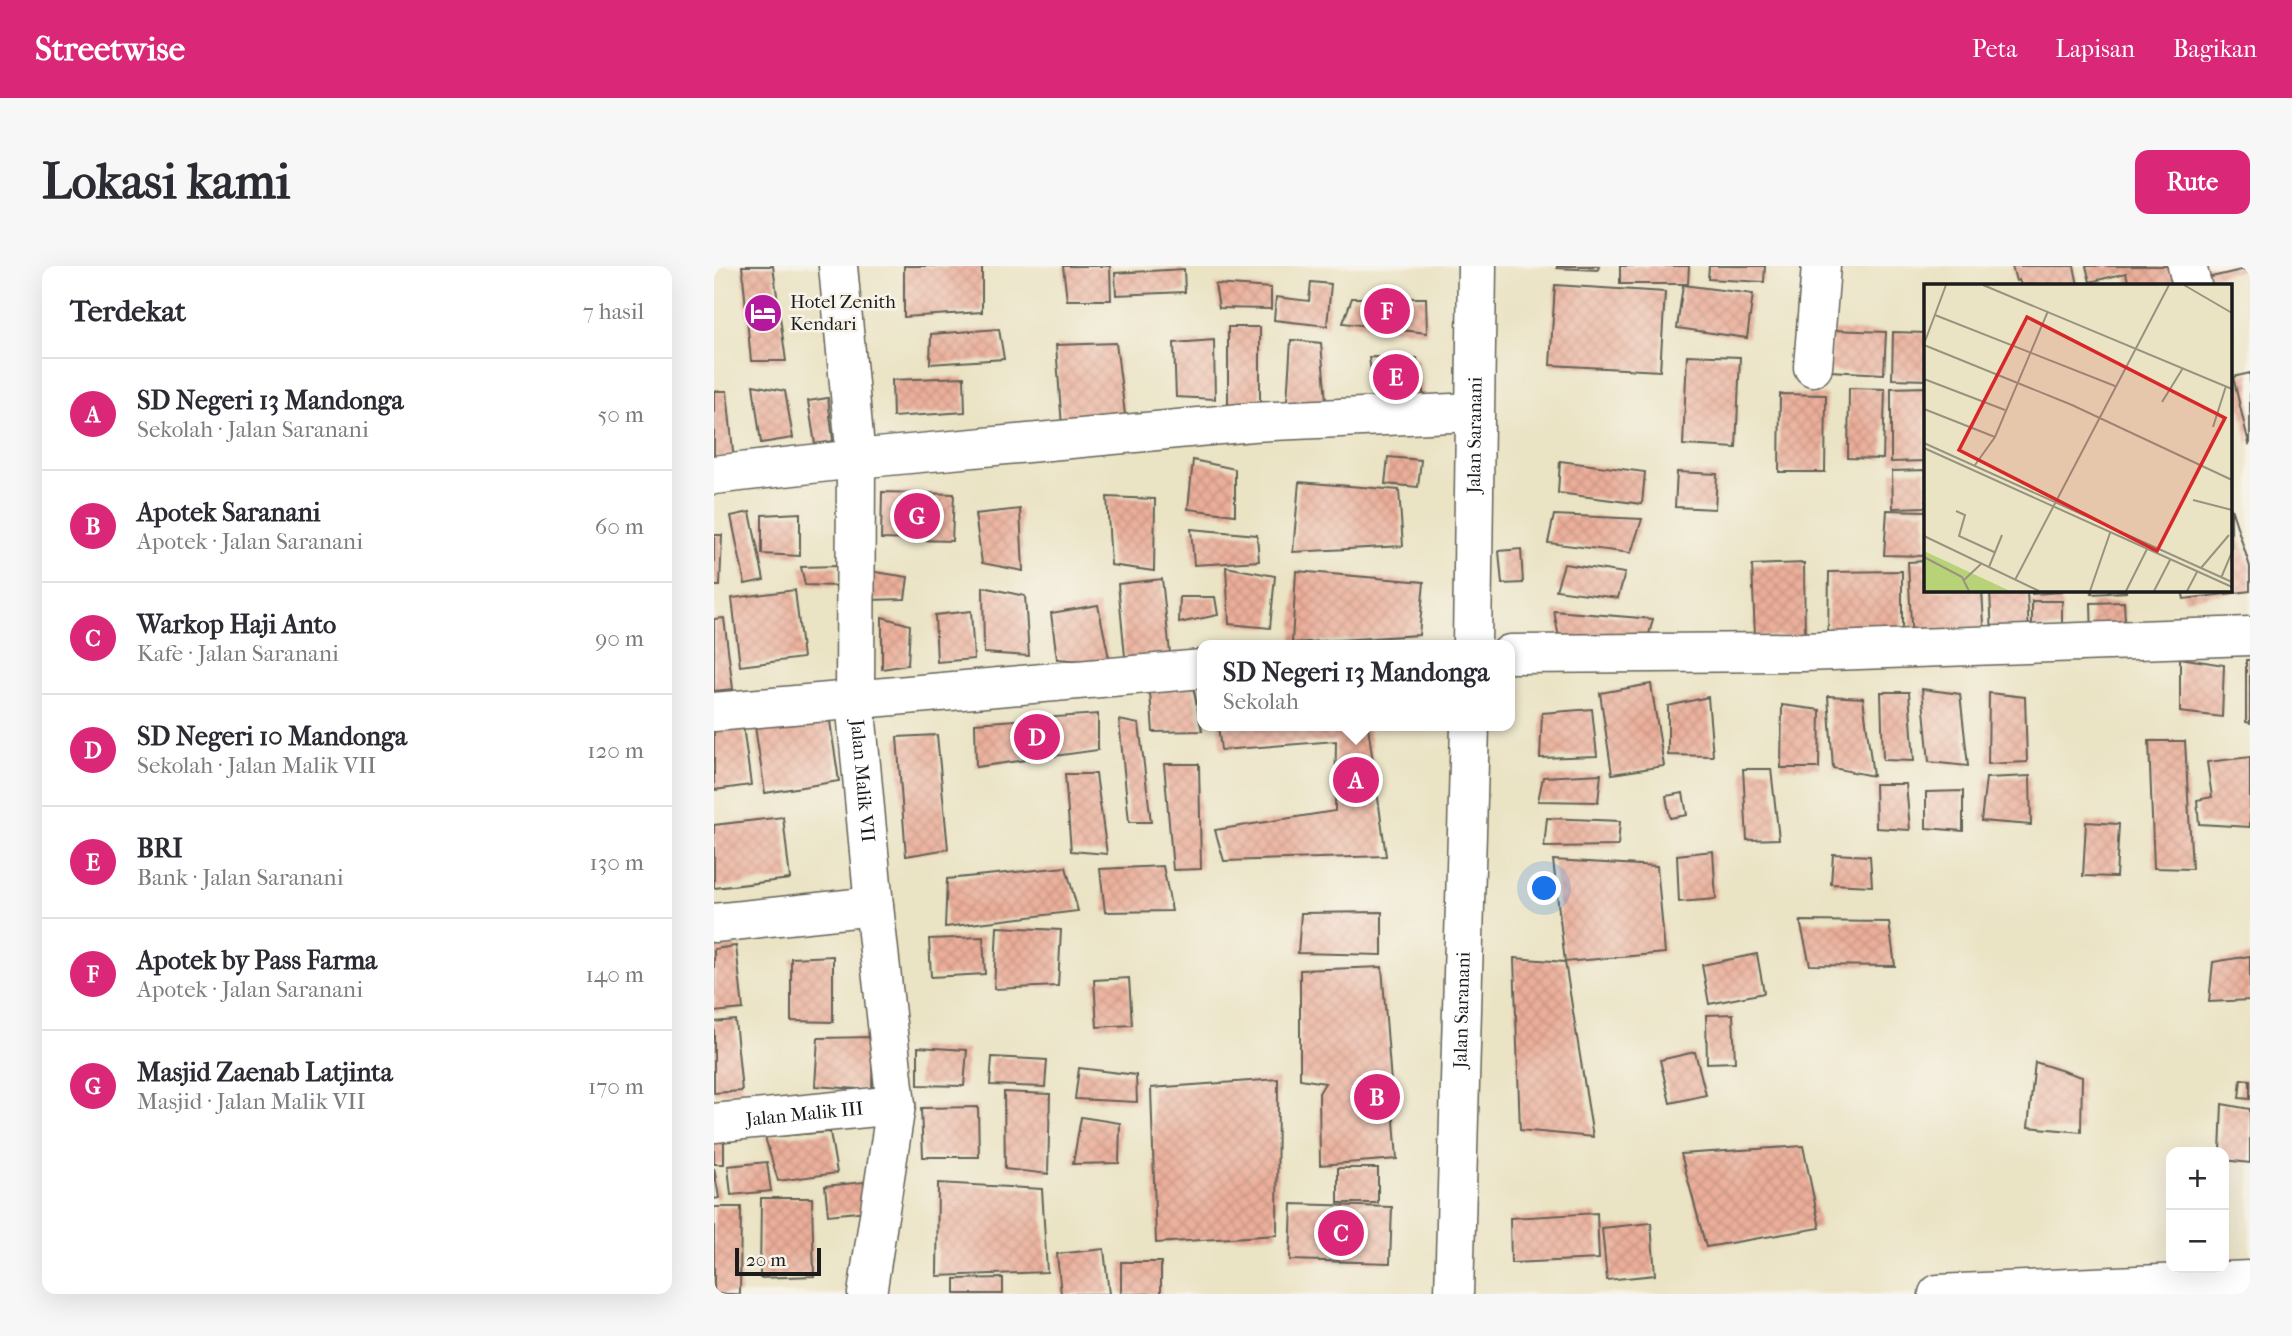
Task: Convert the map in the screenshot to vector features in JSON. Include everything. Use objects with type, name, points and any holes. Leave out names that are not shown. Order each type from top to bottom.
[{"type":"street","name":"Jalan Malik VII","points":[[838,266],[856,459],[855,700],[896,1105],[867,1294]]},
{"type":"street","name":"Jalan Saranani","points":[[1472,640],[1477,266]]},
{"type":"street","points":[[1813,368],[1821,266]]},
{"type":"street","points":[[2187,266],[2192,284]]},
{"type":"street","points":[[714,475],[1252,422],[1474,412]]},
{"type":"street","points":[[1515,654],[1803,652],[2250,636]]},
{"type":"street","points":[[714,712],[1197,669]]},
{"type":"street","name":"Jalan Saranani","points":[[1454,1294],[1470,731]]},
{"type":"street","points":[[714,923],[874,906]]},
{"type":"street","name":"Jalan Malik III","points":[[714,1123],[896,1105]]},
{"type":"street","points":[[1938,1294],[2250,1280]]},
{"type":"building","name":"Hotel Zenith Kendari","points":[[742,266],[773,266],[786,361],[751,361]]},
{"type":"building","points":[[904,266],[982,266],[982,312],[904,317]]},
{"type":"building","points":[[1063,266],[1110,266],[1111,300],[1067,300]]},
{"type":"building","points":[[1557,266],[1599,266],[1598,270]]},
{"type":"building","points":[[1620,266],[1689,266],[1688,284],[1620,284]]},
{"type":"building","points":[[1709,266],[1765,266],[1764,282],[1708,279]]},
{"type":"building","points":[[2012,266],[2074,266],[2078,284],[2021,284],[2019,280],[2016,281]]},
{"type":"building","points":[[2086,266],[2178,266],[2183,284],[2129,284],[2126,273],[2090,282]]},
{"type":"building","points":[[2200,266],[2250,266],[2250,268],[2203,279]]},
{"type":"building","points":[[1184,269],[1185,292],[1116,295],[1115,273]]},
{"type":"building","points":[[1311,282],[1331,284],[1327,326],[1274,320],[1276,297],[1309,301]]},
{"type":"building","points":[[1215,284],[1271,288],[1271,309],[1219,308]]},
{"type":"building","points":[[1555,285],[1665,292],[1660,371],[1550,365]]},
{"type":"building","points":[[1683,285],[1753,294],[1747,338],[1677,328]]},
{"type":"building","points":[[1352,298],[1426,298],[1427,333],[1343,323]]},
{"type":"building","points":[[1228,327],[1260,327],[1260,413],[1228,413]]},
{"type":"building","points":[[999,329],[1004,359],[930,364],[931,334]]},
{"type":"building","points":[[1832,330],[1886,332],[1884,374],[1830,371]]},
{"type":"building","points":[[1893,332],[1924,333],[1924,380],[1892,379]]},
{"type":"building","points":[[1214,340],[1215,399],[1176,397],[1174,343]]},
{"type":"building","points":[[1291,340],[1321,343],[1326,401],[1287,401]]},
{"type":"building","points":[[1116,343],[1126,422],[1062,427],[1056,345]]},
{"type":"building","points":[[1687,355],[1740,357],[1736,448],[1683,445]]},
{"type":"building","points":[[1369,357],[1417,358],[1424,397],[1375,403]]},
{"type":"building","points":[[2250,373],[2250,443],[2249,444],[2233,377]]},
{"type":"building","points":[[964,377],[965,412],[893,417],[892,380]]},
{"type":"building","points":[[753,385],[785,391],[793,438],[761,443]]},
{"type":"building","points":[[1924,387],[1924,461],[1891,462],[1891,388]]},
{"type":"building","points":[[1849,388],[1885,389],[1883,459],[1848,458]]},
{"type":"building","points":[[714,391],[727,391],[734,462],[714,463]]},
{"type":"building","points":[[1780,394],[1826,395],[1825,472],[1779,472]]},
{"type":"building","points":[[828,398],[833,441],[815,444],[808,401]]},
{"type":"building","points":[[1388,457],[1421,460],[1418,487],[1385,484]]},
{"type":"building","points":[[1193,460],[1235,469],[1235,515],[1188,509]]},
{"type":"building","points":[[1560,461],[1645,472],[1642,504],[1558,493]]},
{"type":"building","points":[[1924,470],[1924,507],[1893,508],[1892,471]]},
{"type":"building","points":[[1677,472],[1717,474],[1715,509],[1675,507]]},
{"type":"building","points":[[1299,482],[1399,490],[1403,546],[1293,552]]},
{"type":"building","points":[[882,492],[954,494],[952,541],[881,539]]},
{"type":"building","points":[[1107,497],[1155,499],[1154,571],[1111,565]]},
{"type":"building","points":[[1020,509],[1023,571],[982,563],[975,514]]},
{"type":"building","points":[[1887,510],[1924,511],[1924,556],[1884,555]]},
{"type":"building","points":[[2232,511],[2250,567],[2250,591],[2184,599],[2182,592],[2232,592]]},
{"type":"building","points":[[750,512],[764,580],[745,584],[731,516]]},
{"type":"building","points":[[800,513],[800,556],[762,554],[762,515]]},
{"type":"building","points":[[1554,515],[1642,519],[1631,553],[1548,543]]},
{"type":"building","points":[[1191,529],[1257,535],[1259,561],[1194,565]]},
{"type":"building","points":[[714,535],[722,535],[720,586],[714,586]]},
{"type":"building","points":[[1521,549],[1523,583],[1502,584],[1499,551]]},
{"type":"building","points":[[1924,561],[1924,592],[1982,592],[1985,641],[1912,645],[1908,562]]},
{"type":"building","points":[[1804,563],[1805,637],[1755,636],[1752,565]]},
{"type":"building","points":[[1564,564],[1625,573],[1618,598],[1556,590]]},
{"type":"building","points":[[837,566],[836,586],[805,585],[801,567]]},
{"type":"building","points":[[1226,567],[1275,576],[1270,628],[1229,624]]},
{"type":"building","points":[[869,571],[908,577],[905,599],[868,600]]},
{"type":"building","points":[[1296,571],[1424,582],[1419,635],[1292,640]]},
{"type":"building","points":[[1902,571],[1902,638],[1828,638],[1829,572]]},
{"type":"building","points":[[1162,579],[1171,662],[1126,667],[1118,584]]},
{"type":"building","points":[[983,587],[1025,596],[1029,656],[984,653]]},
{"type":"building","points":[[795,590],[803,658],[740,666],[732,598]]},
{"type":"building","points":[[1990,592],[2027,592],[2029,636],[1992,638]]},
{"type":"building","points":[[2092,592],[2126,592],[2092,594]]},
{"type":"building","points":[[1180,597],[1215,597],[1218,615],[1179,623]]},
{"type":"building","points":[[2032,601],[2062,601],[2062,628],[2032,628]]},
{"type":"building","points":[[2124,602],[2126,638],[2092,639],[2091,603]]},
{"type":"building","points":[[1098,605],[1110,663],[1057,659],[1051,613]]},
{"type":"building","points":[[971,611],[974,659],[937,662],[935,615]]},
{"type":"building","points":[[1554,611],[1653,619],[1646,646],[1560,643]]},
{"type":"building","points":[[882,617],[910,625],[908,665],[882,669]]},
{"type":"building","points":[[724,618],[733,689],[714,691],[714,619]]},
{"type":"building","points":[[2180,658],[2224,665],[2222,717],[2180,712]]},
{"type":"building","points":[[2246,660],[2250,660],[2250,723],[2246,722]]},
{"type":"building","points":[[1651,684],[1664,766],[1612,774],[1600,693]]},
{"type":"building","points":[[1193,686],[1197,706],[1197,731],[1202,731],[1153,732],[1150,693]]},
{"type":"building","points":[[1922,689],[1960,694],[1968,766],[1929,762]]},
{"type":"building","points":[[1881,692],[1909,692],[1914,761],[1883,760]]},
{"type":"building","points":[[1989,693],[2025,697],[2027,762],[1988,764]]},
{"type":"building","points":[[1828,696],[1863,698],[1873,776],[1833,768]]},
{"type":"building","points":[[1708,697],[1713,756],[1668,755],[1668,706]]},
{"type":"building","points":[[1782,705],[1820,710],[1819,768],[1781,768]]},
{"type":"building","points":[[828,708],[839,781],[765,793],[754,720]]},
{"type":"building","points":[[1592,709],[1597,756],[1540,758],[1542,713]]},
{"type":"building","points":[[1098,714],[1098,750],[976,767],[975,723]]},
{"type":"building","points":[[1119,720],[1139,724],[1151,822],[1129,822]]},
{"type":"building","points":[[743,726],[751,785],[714,790],[714,731]]},
{"type":"building","points":[[1219,731],[1369,731],[1386,856],[1224,861],[1215,830],[1335,811],[1336,741],[1221,750]]},
{"type":"building","points":[[937,735],[948,849],[906,856],[897,737]]},
{"type":"building","points":[[2149,741],[2185,741],[2192,869],[2154,868]]},
{"type":"building","points":[[2250,757],[2250,827],[2199,824],[2197,800],[2212,797],[2207,762]]},
{"type":"building","points":[[1164,764],[1199,764],[1201,869],[1173,870]]},
{"type":"building","points":[[1743,769],[1771,769],[1779,839],[1747,840]]},
{"type":"building","points":[[1065,774],[1096,774],[1107,854],[1071,851]]},
{"type":"building","points":[[1601,774],[1598,802],[1538,801],[1543,777]]},
{"type":"building","points":[[2030,776],[2031,825],[1981,821],[1986,778]]},
{"type":"building","points":[[1875,784],[1906,784],[1910,830],[1876,828]]},
{"type":"building","points":[[1963,791],[1963,831],[1926,828],[1926,792]]},
{"type":"building","points":[[1683,793],[1687,815],[1670,818],[1666,796]]},
{"type":"building","points":[[783,817],[790,879],[714,888],[714,825]]},
{"type":"building","points":[[1547,818],[1620,821],[1618,846],[1544,847]]},
{"type":"building","points":[[2086,822],[2119,824],[2116,877],[2083,876]]},
{"type":"building","points":[[1713,851],[1716,899],[1679,902],[1677,855]]},
{"type":"building","points":[[1833,854],[1870,856],[1872,886],[1831,884]]},
{"type":"building","points":[[1553,860],[1657,866],[1665,953],[1565,962]]},
{"type":"building","points":[[1163,866],[1172,911],[1105,912],[1100,869]]},
{"type":"building","points":[[1066,867],[1078,911],[945,927],[947,879]]},
{"type":"building","points":[[1382,912],[1382,955],[1298,953],[1301,913]]},
{"type":"building","points":[[1800,921],[1889,922],[1895,966],[1810,965]]},
{"type":"building","points":[[997,927],[1061,930],[1058,986],[994,989]]},
{"type":"building","points":[[983,937],[985,974],[931,977],[929,939]]},
{"type":"building","points":[[736,946],[743,1009],[714,1012],[714,949]]},
{"type":"building","points":[[1757,954],[1764,993],[1709,1004],[1702,965]]},
{"type":"building","points":[[833,956],[833,1022],[791,1021],[791,958]]},
{"type":"building","points":[[2250,956],[2250,1000],[2209,1002],[2213,962]]},
{"type":"building","points":[[1514,958],[1565,962],[1593,1137],[1520,1130]]},
{"type":"building","points":[[1382,967],[1397,1159],[1320,1165],[1319,1093],[1325,1083],[1300,1079],[1300,970]]},
{"type":"building","points":[[1129,978],[1132,1025],[1097,1027],[1094,980]]},
{"type":"building","points":[[1733,1014],[1735,1062],[1707,1063],[1706,1015]]},
{"type":"building","points":[[735,1020],[742,1091],[714,1093],[714,1022]]},
{"type":"building","points":[[873,1037],[872,1090],[815,1086],[818,1038]]},
{"type":"building","points":[[918,1047],[967,1050],[964,1086],[918,1085]]},
{"type":"building","points":[[1695,1052],[1706,1095],[1670,1103],[1660,1060]]},
{"type":"building","points":[[992,1057],[1047,1060],[1045,1087],[990,1085]]},
{"type":"building","points":[[2035,1062],[2082,1077],[2081,1132],[2028,1127]]},
{"type":"building","points":[[1079,1068],[1136,1075],[1137,1102],[1075,1099]]},
{"type":"building","points":[[1278,1079],[1277,1235],[1156,1243],[1151,1088]]},
{"type":"building","points":[[2241,1079],[2250,1080],[2250,1099],[2239,1098]]},
{"type":"building","points":[[1004,1092],[1050,1094],[1048,1174],[1005,1169]]},
{"type":"building","points":[[2222,1104],[2250,1109],[2250,1163],[2229,1161],[2229,1147],[2220,1147]]},
{"type":"building","points":[[978,1107],[979,1157],[923,1157],[921,1108]]},
{"type":"building","points":[[1081,1117],[1120,1123],[1119,1163],[1073,1164]]},
{"type":"building","points":[[830,1132],[837,1173],[778,1181],[765,1137]]},
{"type":"building","points":[[714,1138],[724,1138],[724,1164],[714,1164]]},
{"type":"building","points":[[1803,1146],[1820,1228],[1706,1247],[1681,1154]]},
{"type":"building","points":[[767,1162],[771,1191],[731,1195],[728,1166]]},
{"type":"building","points":[[714,1168],[719,1198],[714,1199]]},
{"type":"building","points":[[1338,1168],[1378,1168],[1378,1203],[1338,1203]]},
{"type":"building","points":[[864,1182],[867,1211],[828,1215],[825,1186]]},
{"type":"building","points":[[938,1183],[1042,1189],[1047,1272],[937,1276]]},
{"type":"building","points":[[761,1198],[812,1198],[814,1276],[760,1278]]},
{"type":"building","points":[[1292,1204],[1392,1207],[1390,1263],[1290,1260]]},
{"type":"building","points":[[714,1207],[741,1207],[740,1294],[714,1294]]},
{"type":"building","points":[[1597,1213],[1599,1259],[1511,1263],[1510,1218]]},
{"type":"building","points":[[1651,1223],[1655,1275],[1607,1280],[1602,1228]]},
{"type":"building","points":[[1104,1249],[1109,1294],[1061,1294],[1057,1254]]},
{"type":"building","points":[[1121,1262],[1161,1262],[1161,1294],[1121,1294]]},
{"type":"building","points":[[1003,1278],[1003,1294],[955,1294],[955,1279]]},
{"type":"place","name":"Apotek by Pass Farma","points":[[1387,311]]},
{"type":"place","name":"Hotel Zenith Kendari","points":[[763,313]]},
{"type":"place","name":"BRI","points":[[1396,377]]},
{"type":"place","name":"Masjid Zaenab Latjinta","points":[[917,516]]},
{"type":"place","name":"SD Negeri 10 Mandonga","points":[[1037,737]]},
{"type":"place","name":"SD Negeri 13 Mandonga","points":[[1356,780]]},
{"type":"place","name":"Apotek Saranani","points":[[1377,1097]]},
{"type":"place","name":"Warkop Haji Anto","points":[[1341,1233]]}]
